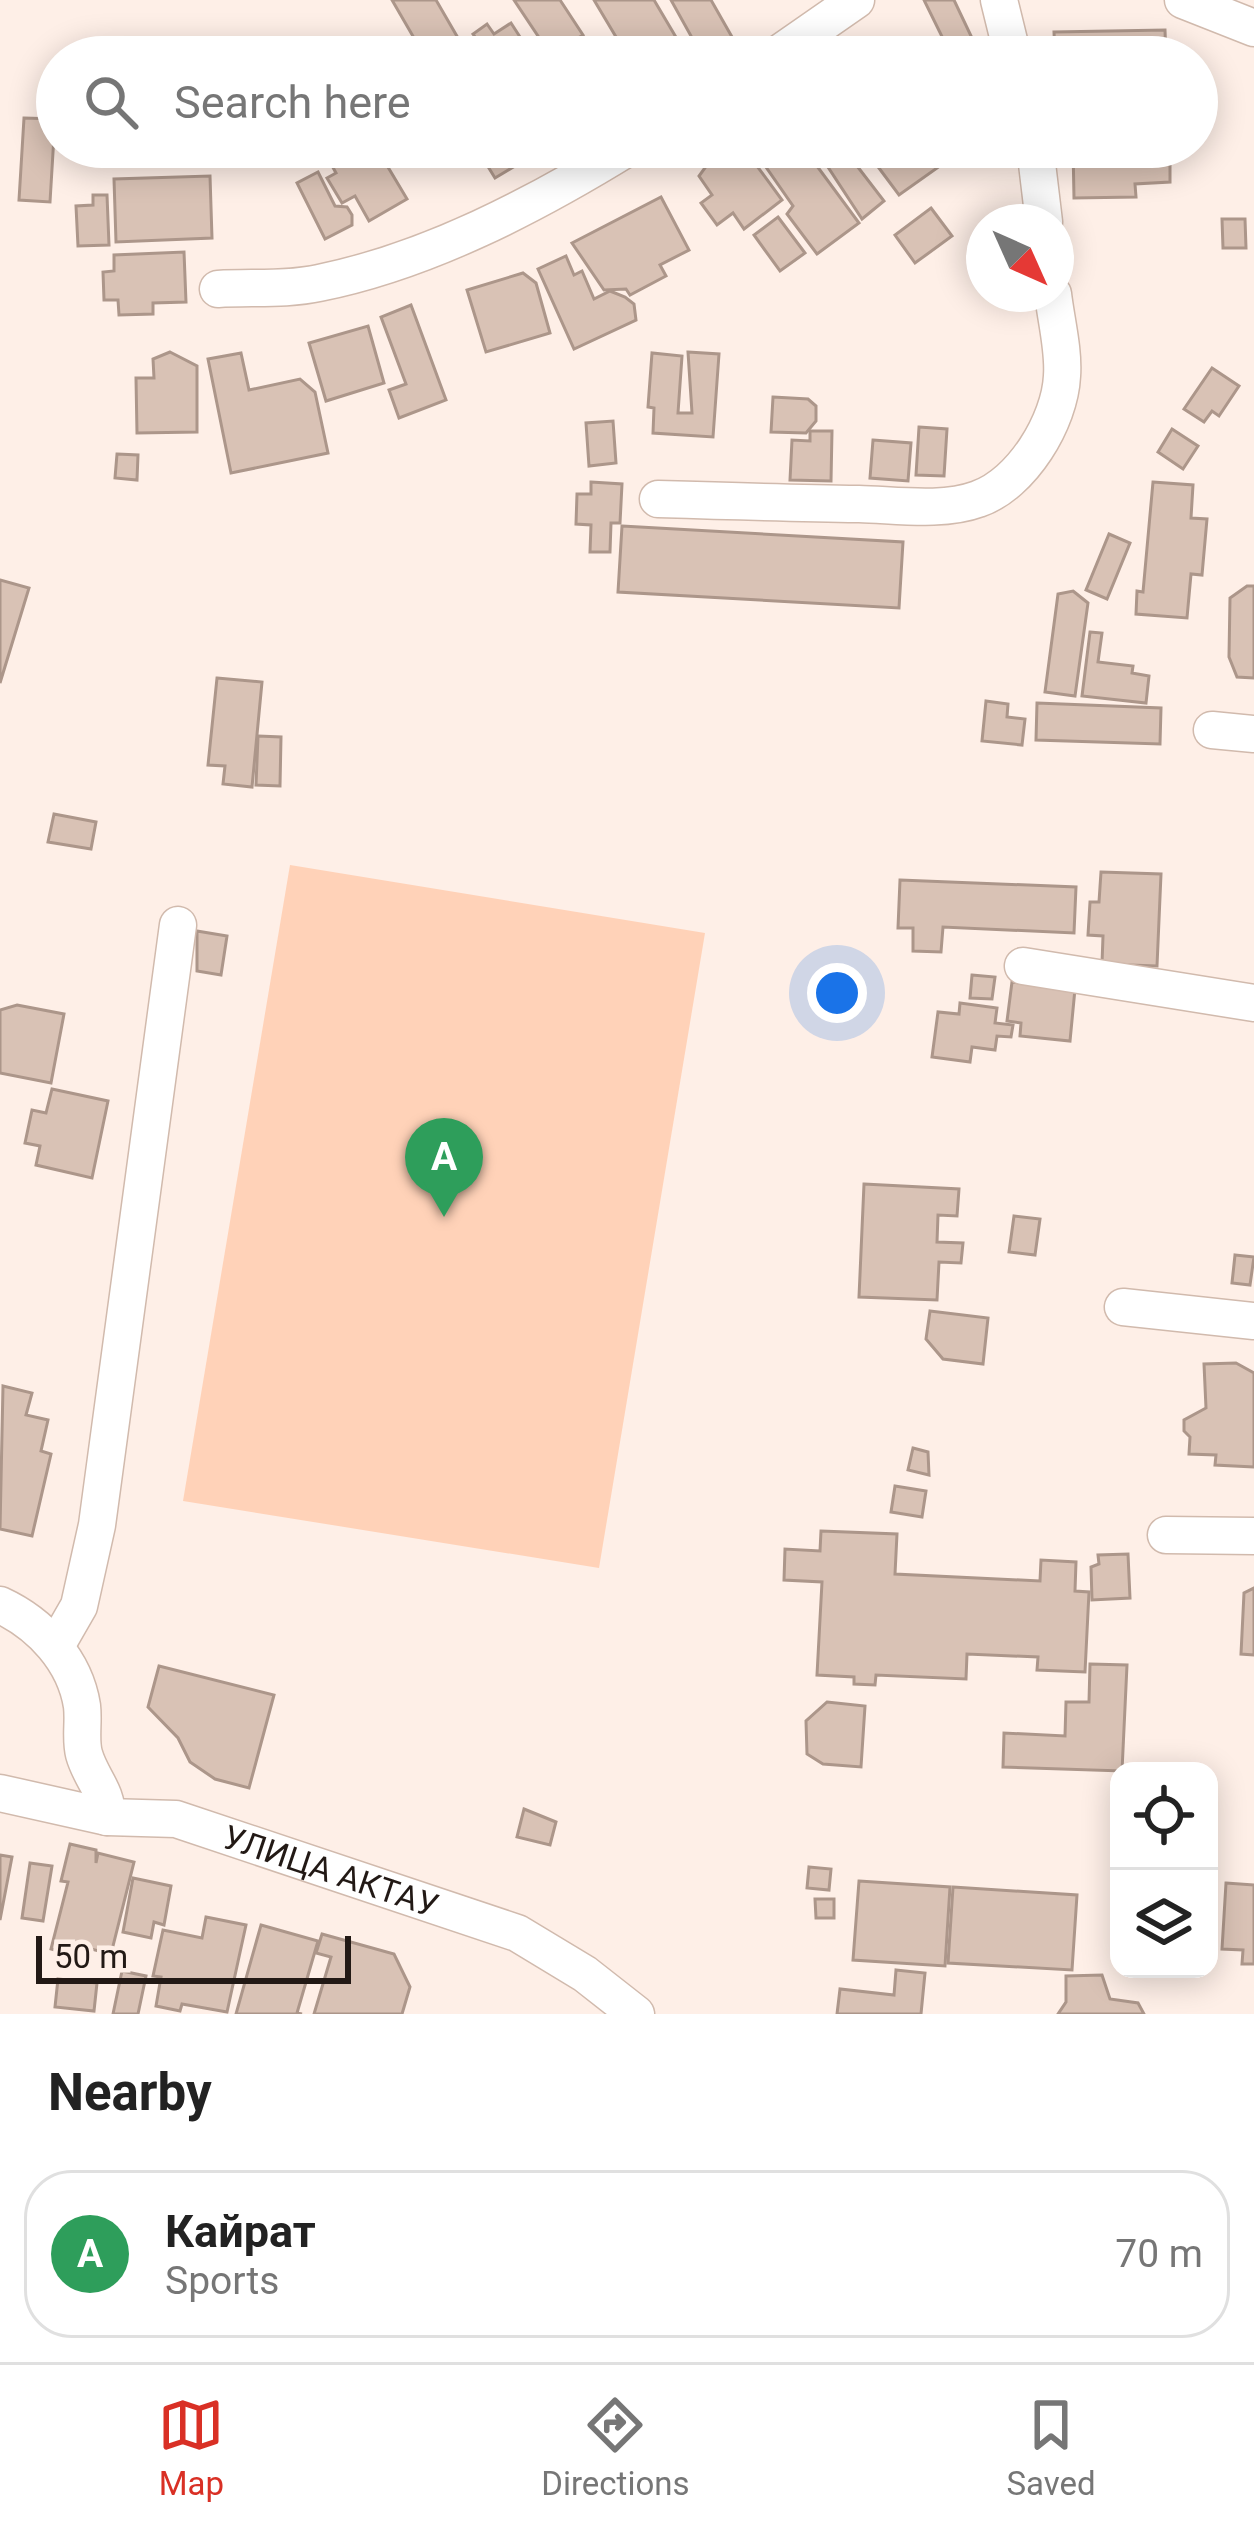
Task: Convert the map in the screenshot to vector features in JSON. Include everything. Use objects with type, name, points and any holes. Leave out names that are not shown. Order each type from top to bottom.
[{"type":"street","points":[[804,36],[856,0]]},
{"type":"street","points":[[999,0],[1008,36]]},
{"type":"street","points":[[1184,0],[1254,28]]},
{"type":"street","points":[[218,289],[315,284],[406,261],[595,168]]},
{"type":"street","points":[[1038,168],[1042,204]]},
{"type":"street","points":[[658,499],[897,505],[982,499],[1013,477],[1038,444],[1053,408],[1063,377],[1055,312]]},
{"type":"street","points":[[1212,730],[1254,734]]},
{"type":"street","points":[[56,1646],[79,1606],[97,1525],[178,925]]},
{"type":"street","points":[[1023,965],[1254,1003]]},
{"type":"street","points":[[1124,1307],[1254,1321]]},
{"type":"street","points":[[1166,1534],[1254,1536]]},
{"type":"street","points":[[0,1605],[56,1646],[82,1704],[85,1755],[106,1795],[107,1816]]},
{"type":"street","name":"УЛИЦА АКТАУ","points":[[0,1793],[107,1816],[176,1819],[517,1933],[585,1974],[636,2014]]},
{"type":"shaded area","points":[[290,865],[705,933],[599,1568],[183,1501]]},
{"type":"building","points":[[392,0],[436,0],[457,36],[413,36]]},
{"type":"building","points":[[514,0],[560,0],[583,35],[581,36],[538,36]]},
{"type":"building","points":[[594,0],[654,0],[675,36],[615,36]]},
{"type":"building","points":[[671,0],[711,0],[731,36],[691,36]]},
{"type":"building","points":[[924,0],[954,0],[971,36],[942,36]]},
{"type":"building","points":[[511,23],[519,36],[473,34],[487,24],[494,34]]},
{"type":"building","points":[[1165,30],[1165,36],[1054,36],[1054,32]]},
{"type":"building","points":[[24,118],[36,118],[36,168],[52,168],[50,202],[19,200]]},
{"type":"building","points":[[333,168],[389,168],[407,199],[369,221],[355,196],[342,203],[327,178],[336,173]]},
{"type":"building","points":[[489,168],[512,168],[495,178]]},
{"type":"building","points":[[705,168],[758,168],[782,200],[744,229],[733,213],[717,225],[701,203],[712,195],[699,176]]},
{"type":"building","points":[[767,168],[818,168],[859,223],[817,254],[787,214],[793,206]]},
{"type":"building","points":[[829,168],[859,168],[884,201],[862,219]]},
{"type":"building","points":[[879,168],[937,168],[899,195]]},
{"type":"building","points":[[1073,168],[1170,168],[1170,182],[1135,184],[1136,197],[1074,198]]},
{"type":"building","points":[[318,172],[335,206],[347,207],[352,215],[352,225],[325,239],[297,183]]},
{"type":"building","points":[[210,176],[212,238],[116,242],[114,179]]},
{"type":"building","points":[[93,195],[107,195],[109,245],[78,246],[76,206],[93,205]]},
{"type":"building","points":[[661,197],[689,250],[660,265],[666,276],[630,295],[626,289],[604,290],[572,243]]},
{"type":"building","points":[[931,208],[952,236],[915,263],[895,235]]},
{"type":"building","points":[[778,217],[805,253],[780,271],[754,235]]},
{"type":"building","points":[[1222,219],[1245,219],[1246,248],[1223,248]]},
{"type":"building","points":[[184,252],[186,302],[153,303],[153,314],[119,315],[118,300],[104,300],[103,272],[114,271],[114,255]]},
{"type":"building","points":[[566,256],[574,275],[582,271],[594,299],[610,291],[625,297],[634,304],[636,320],[574,349],[538,269]]},
{"type":"building","points":[[523,273],[536,283],[550,333],[486,352],[467,290]]},
{"type":"building","points":[[411,305],[446,400],[399,418],[389,390],[406,384],[381,317]]},
{"type":"building","points":[[368,326],[384,383],[326,401],[309,343]]},
{"type":"building","points":[[170,352],[197,366],[197,432],[137,433],[136,378],[154,378],[153,359]]},
{"type":"building","points":[[688,352],[719,354],[713,437],[653,433],[654,408],[648,407],[652,353],[682,356],[678,413],[692,413]]},
{"type":"building","points":[[241,353],[249,390],[300,379],[315,392],[328,453],[231,473],[208,359]]},
{"type":"building","points":[[1212,368],[1239,386],[1219,416],[1212,411],[1204,422],[1184,409]]},
{"type":"building","points":[[773,397],[808,399],[816,406],[816,421],[806,433],[771,432]]},
{"type":"building","points":[[613,421],[616,463],[589,466],[586,423]]},
{"type":"building","points":[[919,427],[947,429],[944,476],[916,475]]},
{"type":"building","points":[[1172,429],[1198,446],[1183,469],[1158,452]]},
{"type":"building","points":[[810,431],[832,431],[831,481],[790,480],[792,440],[810,441]]},
{"type":"building","points":[[873,440],[911,443],[908,481],[870,478]]},
{"type":"building","points":[[117,454],[138,455],[137,480],[115,478]]},
{"type":"building","points":[[591,482],[622,484],[620,523],[611,523],[610,552],[590,552],[591,525],[576,524],[577,494],[591,494]]},
{"type":"building","points":[[1153,482],[1193,485],[1191,518],[1207,519],[1202,575],[1191,574],[1187,618],[1136,614],[1137,591],[1143,592]]},
{"type":"building","points":[[622,526],[903,542],[899,608],[618,592]]},
{"type":"building","points":[[1109,534],[1130,543],[1107,599],[1086,590]]},
{"type":"building","points":[[0,580],[29,588],[0,683]]},
{"type":"building","points":[[1254,586],[1254,678],[1237,677],[1229,657],[1230,598]]},
{"type":"building","points":[[1073,591],[1088,603],[1075,696],[1045,692],[1058,594]]},
{"type":"building","points":[[1090,632],[1102,633],[1098,662],[1133,666],[1132,673],[1149,676],[1146,703],[1082,696]]},
{"type":"building","points":[[217,678],[262,682],[252,787],[223,784],[225,766],[208,765]]},
{"type":"building","points":[[986,701],[1008,704],[1007,717],[1025,719],[1022,745],[982,741]]},
{"type":"building","points":[[1037,703],[1161,708],[1160,744],[1036,740]]},
{"type":"building","points":[[258,736],[281,737],[280,786],[256,785]]},
{"type":"building","points":[[54,814],[96,822],[91,849],[48,842]]},
{"type":"building","points":[[1101,872],[1161,874],[1157,966],[1102,964],[1103,936],[1088,935],[1090,902],[1099,902]]},
{"type":"building","points":[[900,880],[1076,887],[1074,933],[943,927],[941,952],[913,951],[913,928],[898,928]]},
{"type":"building","points":[[197,931],[227,936],[221,975],[197,971]]},
{"type":"building","points":[[972,975],[995,977],[992,999],[970,998]]},
{"type":"building","points":[[1012,982],[1075,989],[1070,1041],[1020,1036],[1021,1023],[1007,1021]]},
{"type":"building","points":[[960,1003],[997,1008],[995,1023],[1013,1025],[1011,1037],[997,1036],[995,1050],[972,1047],[970,1062],[932,1057],[938,1012],[959,1014]]},
{"type":"building","points":[[17,1005],[64,1014],[51,1083],[0,1073],[0,1010]]},
{"type":"building","points":[[52,1089],[108,1101],[92,1178],[36,1165],[40,1146],[25,1143],[32,1110],[46,1113]]},
{"type":"building","points":[[864,1184],[959,1189],[957,1216],[938,1215],[937,1242],[963,1243],[961,1263],[939,1262],[937,1300],[859,1297]]},
{"type":"building","points":[[1014,1216],[1040,1219],[1035,1255],[1009,1252]]},
{"type":"building","points":[[1235,1255],[1254,1257],[1250,1285],[1232,1283]]},
{"type":"building","points":[[930,1311],[988,1318],[983,1364],[943,1359],[926,1339]]},
{"type":"building","points":[[1236,1363],[1254,1373],[1254,1467],[1215,1465],[1216,1455],[1189,1454],[1190,1437],[1184,1431],[1184,1420],[1206,1408],[1204,1364]]},
{"type":"building","points":[[3,1386],[32,1393],[26,1415],[48,1420],[41,1451],[51,1454],[32,1536],[0,1529]]},
{"type":"building","points":[[913,1448],[928,1452],[929,1475],[908,1470]]},
{"type":"building","points":[[895,1486],[926,1491],[922,1517],[891,1512]]},
{"type":"building","points":[[821,1531],[897,1534],[895,1574],[1040,1581],[1041,1560],[1076,1562],[1075,1591],[1089,1592],[1085,1672],[1037,1670],[1038,1657],[967,1654],[966,1679],[876,1675],[875,1685],[854,1684],[854,1677],[817,1675],[822,1582],[784,1580],[785,1549],[820,1551]]},
{"type":"building","points":[[1128,1554],[1130,1598],[1092,1600],[1091,1567],[1099,1564],[1098,1555]]},
{"type":"building","points":[[1254,1588],[1254,1655],[1241,1654],[1244,1593]]},
{"type":"building","points":[[1090,1664],[1127,1665],[1122,1762],[1110,1762],[1110,1771],[1003,1767],[1004,1733],[1065,1736],[1066,1702],[1089,1702]]},
{"type":"building","points":[[159,1666],[274,1695],[249,1788],[215,1779],[190,1762],[178,1738],[148,1707]]},
{"type":"building","points":[[827,1702],[865,1706],[861,1767],[823,1764],[807,1754],[806,1721]]},
{"type":"building","points":[[524,1809],[556,1822],[550,1845],[517,1837]]},
{"type":"building","points":[[70,1844],[96,1850],[96,1863],[98,1853],[134,1862],[111,1954],[79,1946],[75,1964],[57,1960],[58,1951],[51,1949],[68,1882],[61,1881]]},
{"type":"building","points":[[0,1855],[12,1857],[0,1920]]},
{"type":"building","points":[[30,1863],[52,1866],[43,1921],[22,1918]]},
{"type":"building","points":[[809,1867],[831,1869],[829,1890],[807,1888]]},
{"type":"building","points":[[133,1878],[171,1886],[164,1925],[154,1922],[151,1938],[123,1932]]},
{"type":"building","points":[[859,1881],[950,1887],[945,1966],[853,1960]]},
{"type":"building","points":[[1226,1883],[1254,1885],[1254,1964],[1242,1964],[1243,1950],[1222,1949]]},
{"type":"building","points":[[953,1887],[1077,1895],[1072,1970],[948,1963]]},
{"type":"building","points":[[815,1899],[834,1899],[834,1918],[816,1918]]},
{"type":"building","points":[[206,1917],[246,1925],[227,2012],[182,2004],[180,2011],[156,2006],[161,1977],[153,1976],[163,1930],[202,1938]]},
{"type":"building","points":[[261,1925],[318,1941],[297,2013],[302,2014],[236,2014]]},
{"type":"building","points":[[322,1934],[394,1954],[410,1987],[402,2014],[314,2014],[331,1957],[316,1953]]},
{"type":"building","points":[[896,1970],[925,1973],[921,2014],[837,2014],[840,1989],[894,1995]]},
{"type":"building","points":[[122,1971],[146,1976],[138,2014],[113,2014]]},
{"type":"building","points":[[1102,1975],[1110,1999],[1138,2003],[1144,2014],[1058,2014],[1066,2002],[1066,1976]]},
{"type":"building","points":[[58,1979],[97,1983],[94,2011],[55,2007]]},
{"type":"place","name":"Кайрат","points":[[444,1217]]}]
